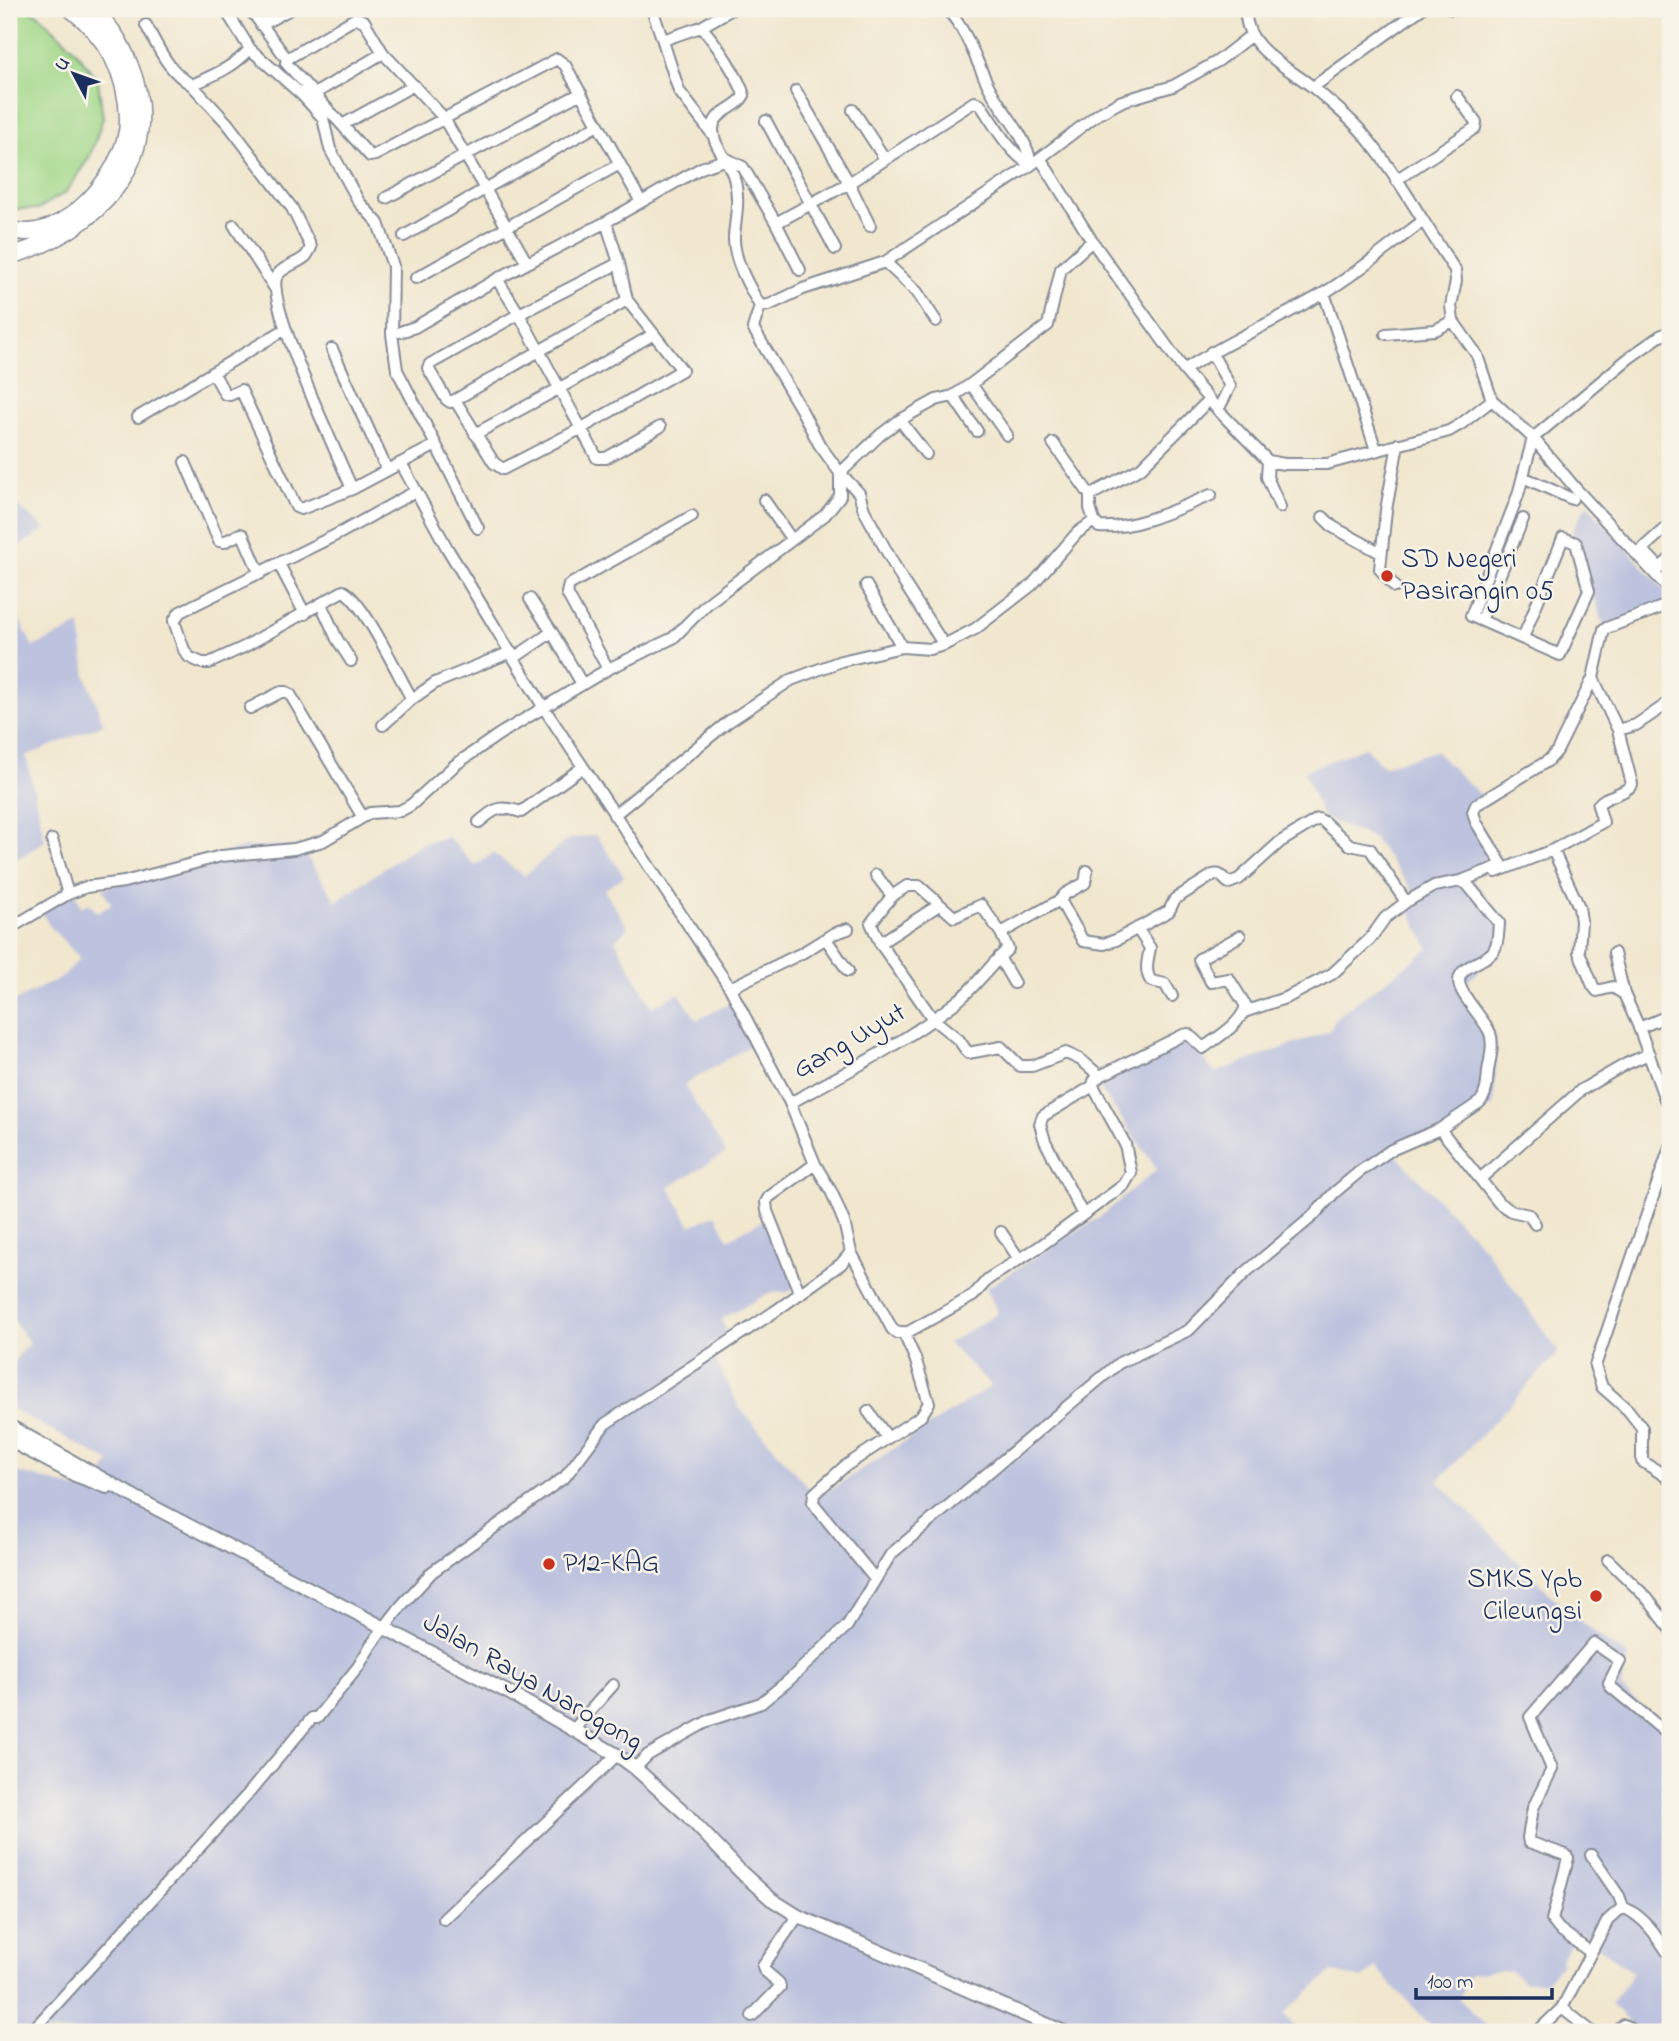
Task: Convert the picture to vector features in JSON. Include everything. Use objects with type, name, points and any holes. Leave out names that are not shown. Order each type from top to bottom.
[{"type":"highway","points":[[9,229],[36,231],[64,220],[90,199],[109,176],[121,149],[128,121],[124,85],[108,47],[96,30],[71,9]]},
{"type":"highway","points":[[9,256],[37,249],[68,234],[100,207],[120,183],[134,153],[142,121],[136,81],[120,40],[106,21],[91,9]]},
{"type":"main road","name":"Jalan Raya Narogong","points":[[9,1426],[139,1500],[384,1627],[617,1755],[685,1814],[771,1899],[798,1916],[1063,2032]]},
{"type":"main road","name":"Jalan Raya Narogong","points":[[9,1440],[75,1475],[139,1500]]},
{"type":"street","points":[[225,9],[250,49],[302,95],[323,118],[330,149],[359,202],[378,223],[393,266],[392,334],[397,370],[478,528]]},
{"type":"street","points":[[250,9],[287,59],[287,67],[370,156],[556,59],[565,65],[641,202]]},
{"type":"street","points":[[261,25],[290,9]]},
{"type":"street","points":[[652,9],[679,90],[713,135],[733,174],[739,197],[734,239],[742,271],[760,306],[752,328],[819,444],[859,493],[864,510],[904,583],[944,645]]},
{"type":"street","points":[[662,38],[702,27],[732,9]]},
{"type":"street","points":[[947,9],[960,24],[988,86],[1092,242],[1184,370],[1218,410],[1268,461],[1284,464],[1327,464],[1449,430],[1492,400]]},
{"type":"street","points":[[1246,9],[1245,19],[1250,36],[1284,68],[1313,87],[1365,135],[1455,270],[1456,281],[1451,306],[1453,321],[1478,355],[1492,400],[1533,438],[1577,491],[1670,590]]},
{"type":"street","points":[[1313,87],[1421,9]]},
{"type":"street","points":[[287,59],[356,19],[364,21],[383,53],[443,117],[527,263]]},
{"type":"street","points":[[146,24],[169,67],[192,85],[228,124],[284,198],[312,247],[305,256],[279,273],[276,290],[284,330],[352,489]]},
{"type":"street","points":[[702,27],[740,83],[744,95],[741,101],[717,118],[713,135]]},
{"type":"street","points":[[760,306],[885,262],[1036,161],[1098,114],[1122,101],[1173,86],[1218,61],[1250,36]]},
{"type":"street","points":[[192,85],[220,73],[240,60],[250,49]]},
{"type":"street","points":[[314,94],[383,53]]},
{"type":"street","points":[[342,125],[414,85]]},
{"type":"street","points":[[796,90],[849,183],[870,226]]},
{"type":"street","points":[[386,198],[581,93]]},
{"type":"street","points":[[1396,180],[1475,128],[1476,122],[1457,96]]},
{"type":"street","points":[[776,223],[849,183],[974,102],[980,103],[1024,161],[1036,161]]},
{"type":"street","points":[[853,110],[885,159]]},
{"type":"street","points":[[766,121],[835,249]]},
{"type":"street","points":[[404,236],[598,125]]},
{"type":"street","points":[[400,332],[415,327],[497,279],[701,168],[727,159],[743,167],[800,270]]},
{"type":"street","points":[[416,278],[620,164]]},
{"type":"street","points":[[1184,370],[1211,352],[1324,293],[1423,221]]},
{"type":"street","points":[[454,400],[494,463],[503,469],[582,428],[682,370],[626,300],[619,263],[606,222]]},
{"type":"street","points":[[234,225],[276,290]]},
{"type":"street","points":[[17,924],[68,894],[99,884],[124,882],[220,856],[294,849],[323,841],[362,816],[382,811],[395,813],[411,805],[455,765],[498,735],[608,669],[673,638],[708,603],[825,515],[840,496],[840,473],[880,435],[900,420],[936,400],[953,396],[1048,325],[1061,269],[1092,242]]},
{"type":"street","points":[[885,262],[924,300],[936,321]]},
{"type":"street","points":[[619,263],[519,314],[429,364],[428,368],[450,402],[626,300]]},
{"type":"street","points":[[497,279],[519,314],[594,454],[606,458],[660,427]]},
{"type":"street","points":[[1324,293],[1376,450]]},
{"type":"street","points":[[1387,334],[1435,330],[1453,321]]},
{"type":"street","points":[[138,417],[284,330]]},
{"type":"street","points":[[1523,638],[1563,538],[1576,543],[1589,591],[1560,655],[1471,616],[1523,477],[1533,438],[1629,358],[1670,332]]},
{"type":"street","points":[[475,434],[654,334]]},
{"type":"street","points":[[332,349],[387,470]]},
{"type":"street","points":[[1211,352],[1230,386],[1218,410]]},
{"type":"street","points":[[213,372],[225,394],[230,395],[241,390],[296,507],[302,509],[352,489],[436,445]]},
{"type":"street","points":[[971,384],[1007,435]]},
{"type":"street","points":[[953,396],[977,431]]},
{"type":"street","points":[[1090,495],[1141,468],[1209,400]]},
{"type":"street","points":[[900,420],[926,454]]},
{"type":"street","points":[[1053,443],[1090,495],[1090,508],[1099,527],[1110,528],[1157,516],[1211,495]]},
{"type":"street","points":[[1395,587],[1380,569],[1386,510],[1398,444]]},
{"type":"street","points":[[1268,461],[1267,477],[1280,507]]},
{"type":"street","points":[[185,462],[219,541],[224,542],[243,535],[260,574]]},
{"type":"street","points":[[401,463],[447,548],[544,708],[730,988],[790,1103],[815,1164],[832,1193],[851,1252],[892,1329],[897,1333],[914,1329],[973,1296],[988,1279],[1083,1216],[1124,1185],[1131,1173],[1125,1144],[1096,1081],[1081,1060],[1066,1053],[1032,1066],[1020,1066],[1002,1048],[968,1053],[959,1040],[933,1019],[880,943],[871,923],[892,896],[907,886],[919,886],[954,917],[981,905],[1001,933],[1008,949],[999,957],[1014,983]]},
{"type":"street","points":[[1523,477],[1572,499]]},
{"type":"street","points":[[412,699],[362,610],[343,591],[244,647],[209,663],[195,661],[189,657],[174,621],[176,616],[342,532],[416,491]]},
{"type":"street","points":[[764,500],[792,540]]},
{"type":"street","points":[[608,669],[569,597],[569,585],[692,516]]},
{"type":"street","points":[[1323,517],[1334,527],[1381,553]]},
{"type":"street","points":[[614,815],[728,722],[791,680],[841,661],[902,647],[930,649],[975,629],[1032,585],[1077,533],[1094,521]]},
{"type":"street","points":[[1481,620],[1521,524],[1506,524]]},
{"type":"street","points":[[1670,524],[1642,549],[1660,568],[1670,559]]},
{"type":"street","points":[[279,564],[305,614]]},
{"type":"street","points":[[866,585],[902,647]]},
{"type":"street","points":[[530,599],[582,684]]},
{"type":"street","points":[[321,604],[337,639],[351,661]]},
{"type":"street","points":[[1464,883],[1501,865],[1475,822],[1473,812],[1476,805],[1554,756],[1593,678],[1604,629],[1670,604]]},
{"type":"street","points":[[383,725],[435,683],[513,655],[551,632]]},
{"type":"street","points":[[1244,1012],[1295,994],[1332,974],[1364,946],[1385,918],[1434,886],[1464,883],[1553,850],[1603,822],[1598,805],[1601,801],[1629,789],[1632,784],[1618,730],[1593,678]]},
{"type":"street","points":[[250,708],[281,692],[290,694],[362,816]]},
{"type":"street","points":[[1618,730],[1636,725],[1670,702]]},
{"type":"street","points":[[479,822],[497,808],[506,807],[521,811],[583,767]]},
{"type":"street","points":[[1060,900],[1083,941],[1108,944],[1169,911],[1175,899],[1213,875],[1219,874],[1229,883],[1239,879],[1280,842],[1318,819],[1350,844],[1370,849],[1406,902]]},
{"type":"street","points":[[52,839],[68,894]]},
{"type":"street","points":[[1553,850],[1579,906],[1579,952],[1593,986],[1597,991],[1613,987],[1624,994]]},
{"type":"street","points":[[1001,933],[1086,883],[1087,871]]},
{"type":"street","points":[[876,875],[892,896]]},
{"type":"street","points":[[635,1768],[648,1755],[710,1720],[761,1703],[847,1626],[891,1553],[1119,1363],[1189,1330],[1245,1273],[1359,1172],[1391,1150],[1440,1129],[1475,1107],[1484,1097],[1492,1048],[1490,1034],[1461,989],[1459,980],[1462,972],[1493,952],[1498,939],[1499,923],[1464,883]]},
{"type":"street","points":[[880,943],[939,905]]},
{"type":"street","points":[[1137,928],[1150,948],[1146,971],[1148,977],[1151,981],[1165,984],[1172,996]]},
{"type":"street","points":[[730,988],[848,929]]},
{"type":"street","points":[[1083,1216],[1045,1140],[1040,1124],[1043,1116],[1096,1081],[1186,1034],[1203,1048],[1224,1033],[1247,1006],[1229,979],[1212,982],[1199,959],[1240,936]]},
{"type":"street","points":[[826,939],[848,971]]},
{"type":"street","points":[[1614,953],[1624,994],[1665,1099],[1670,1102]]},
{"type":"street","name":"Gang Uyut","points":[[790,1103],[888,1050],[933,1019],[980,981],[999,957]]},
{"type":"street","points":[[1639,1028],[1670,1015]]},
{"type":"street","points":[[1480,1180],[1573,1096],[1626,1064],[1649,1054]]},
{"type":"street","points":[[1440,1129],[1505,1207],[1528,1215],[1535,1224]]},
{"type":"street","points":[[1670,1147],[1595,1366],[1602,1387],[1628,1410],[1642,1428],[1642,1461],[1670,1479]]},
{"type":"street","points":[[800,1294],[767,1211],[766,1202],[769,1197],[815,1164]]},
{"type":"street","points":[[1001,1232],[1019,1259]]},
{"type":"street","points":[[31,2032],[248,1794],[312,1718],[317,1718],[359,1667],[384,1627],[432,1572],[565,1477],[605,1424],[800,1294],[841,1264],[851,1252]]},
{"type":"street","points":[[875,1579],[813,1503],[814,1494],[844,1467],[921,1416],[929,1403],[915,1358],[903,1332]]},
{"type":"street","points":[[868,1411],[888,1438]]},
{"type":"street","points":[[1608,1560],[1647,1598],[1670,1628]]},
{"type":"street","points":[[1590,1952],[1559,1929],[1552,1920],[1568,1858],[1529,1842],[1528,1839],[1533,1808],[1552,1769],[1530,1717],[1594,1643],[1620,1661],[1609,1683],[1611,1687],[1670,1737]]},
{"type":"street","points":[[574,1729],[613,1685]]},
{"type":"street","points":[[444,1919],[617,1755]]},
{"type":"street","points":[[1591,1855],[1619,1896],[1623,1907],[1637,1914],[1654,1931],[1670,1956]]},
{"type":"street","points":[[1537,2032],[1562,2008],[1608,1920],[1623,1907]]},
{"type":"street","points":[[752,2016],[780,1987],[763,1966],[798,1916]]},
{"type":"street","points":[[1562,2008],[1592,2032]]},
{"type":"street","points":[[1616,2032],[1624,2025],[1635,2032]]},
{"type":"shaded area","points":[[9,499],[46,529],[9,552]]},
{"type":"shaded area","points":[[1587,504],[1670,597],[1670,603],[1604,627],[1572,532]]},
{"type":"shaded area","points":[[9,598],[33,647],[80,625],[86,676],[104,724],[26,756],[45,841],[9,864]]},
{"type":"shaded area","points":[[1365,747],[1383,766],[1435,751],[1483,798],[1467,814],[1496,863],[1472,879],[1512,926],[1500,954],[1465,983],[1497,1040],[1494,1106],[1460,1126],[1394,1153],[1486,1250],[1559,1352],[1438,1481],[1552,1596],[1606,1642],[1629,1656],[1621,1688],[1670,1730],[1670,2032],[1639,2032],[1610,2004],[1633,1973],[1578,1932],[1561,1960],[1563,1963],[1542,1982],[1524,1982],[1511,1971],[1470,1974],[1459,1999],[1492,2031],[1489,2032],[1437,2032],[1376,1968],[1362,1979],[1331,1972],[1284,2014],[1299,2032],[9,2032],[9,1470],[92,1493],[110,1462],[9,1407],[9,1366],[29,1343],[9,1314],[9,1004],[64,976],[80,958],[50,927],[41,911],[74,889],[81,907],[88,903],[98,913],[111,904],[103,889],[144,874],[245,847],[300,846],[336,901],[420,844],[448,837],[475,866],[493,853],[524,876],[568,839],[596,835],[624,876],[604,890],[628,928],[615,940],[652,1007],[679,993],[697,1020],[733,1002],[756,1042],[684,1085],[726,1153],[669,1187],[691,1226],[716,1214],[728,1239],[766,1219],[796,1284],[789,1292],[769,1293],[721,1319],[727,1334],[708,1345],[739,1407],[817,1498],[991,1386],[948,1343],[998,1313],[986,1288],[1100,1217],[1157,1169],[1098,1085],[1191,1040],[1214,1073],[1330,1031],[1336,1017],[1429,949],[1408,907],[1417,896],[1373,838],[1322,817],[1304,771]]},
{"type":"green space","points":[[9,9],[26,9],[38,14],[74,49],[98,81],[103,118],[90,156],[66,192],[38,209],[9,209]]},
{"type":"place","name":"SD Negeri Pasirangin 05","points":[[1387,576]]},
{"type":"place","name":"P12-KAG","points":[[549,1564]]},
{"type":"place","name":"SMKS Ypb Cileungsi","points":[[1596,1596]]}]
